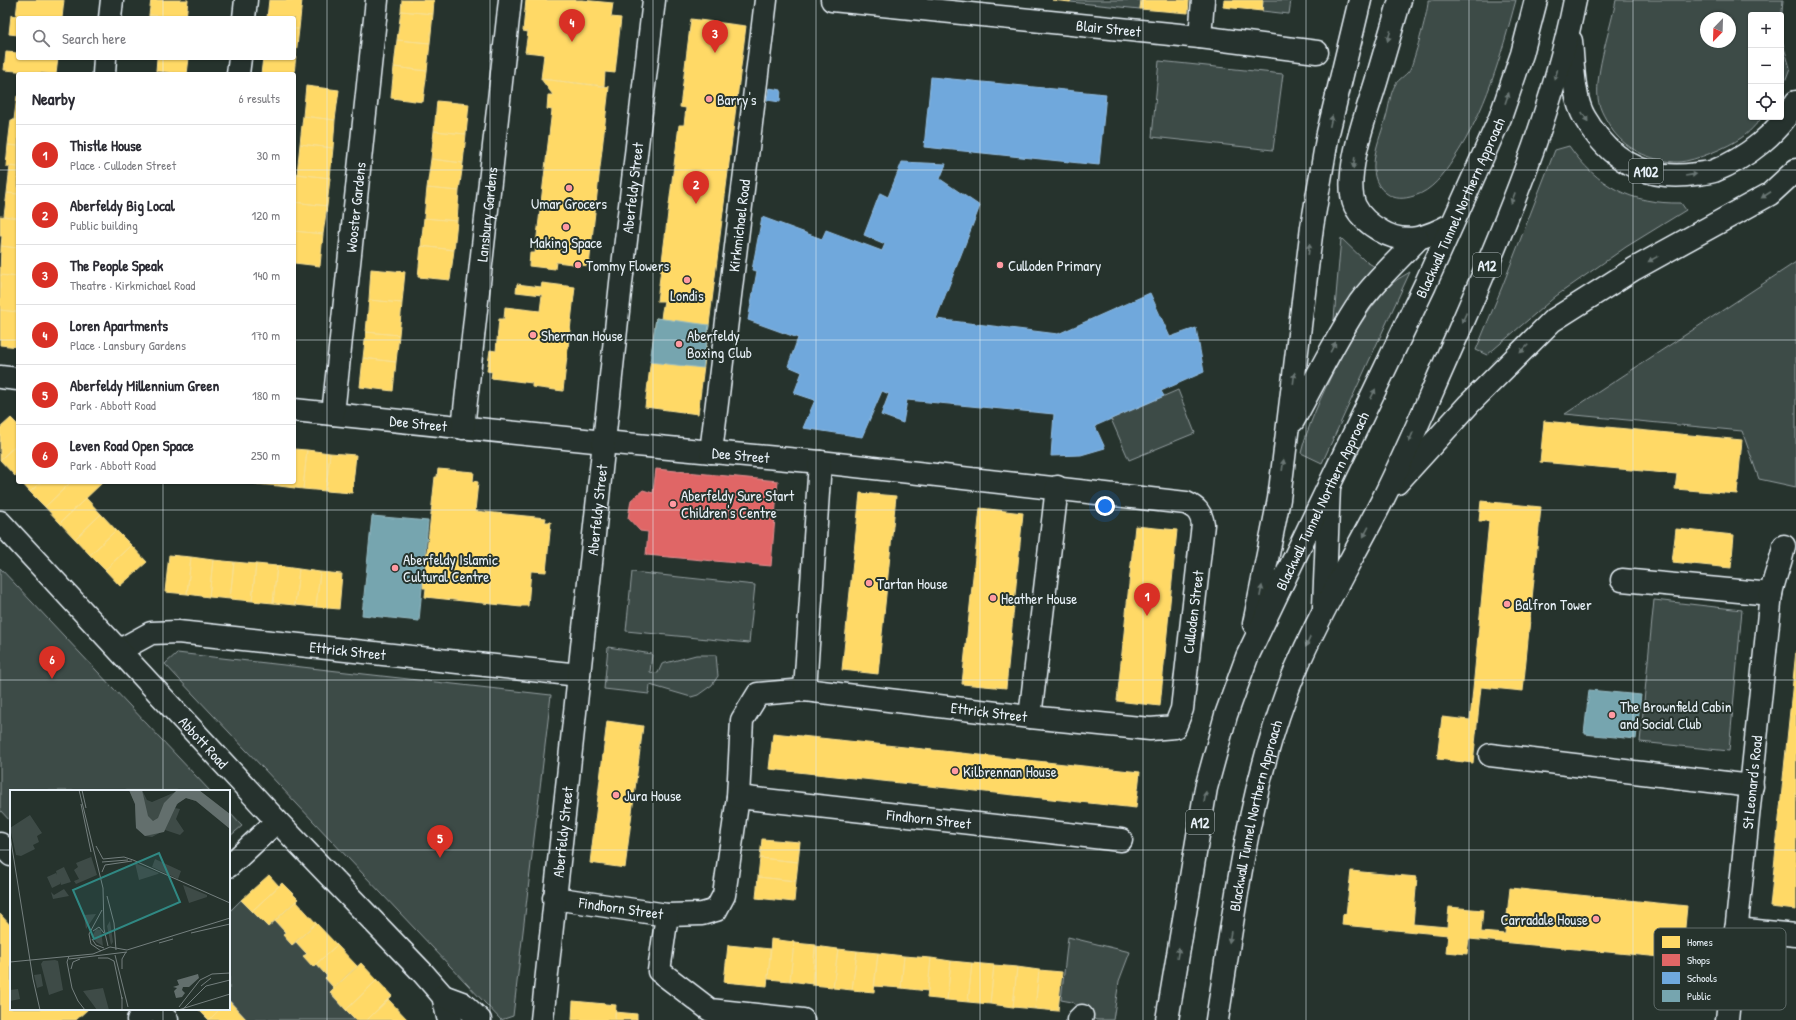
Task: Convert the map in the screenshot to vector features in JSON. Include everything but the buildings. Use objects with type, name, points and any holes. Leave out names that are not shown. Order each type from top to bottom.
[{"type":"main road","points":[[110,16],[112,0]]},
{"type":"main road","points":[[244,16],[246,0]]},
{"type":"main road","name":"Wooster Gardens","points":[[333,414],[377,0]]},
{"type":"main road","name":"Lansbury Gardens","points":[[463,428],[510,0]]},
{"type":"main road","name":"Aberfeldy Street","points":[[542,1020],[604,442],[654,0]]},
{"type":"main road","name":"Kirkmichael Road","points":[[711,452],[766,0]]},
{"type":"main road","name":"Blair Street","points":[[832,0],[901,3],[1317,52]]},
{"type":"main road","points":[[1203,0],[1205,38]]},
{"type":"main road","name":"A12","points":[[1247,657],[1279,499],[1312,227],[1328,133],[1360,0]]},
{"type":"main road","points":[[1400,0],[1356,150],[1351,184],[1355,206],[1368,224],[1386,235],[1402,239],[1418,239],[1435,234],[1452,224]]},
{"type":"main road","name":"Blackwall Tunnel Northern Approach","points":[[1167,1020],[1206,788],[1226,715],[1247,657],[1425,285],[1500,118],[1522,54],[1536,0]]},
{"type":"main road","name":"Blackwall Tunnel Northern Approach","points":[[1217,1020],[1250,813],[1271,735],[1295,670],[1324,606],[1384,498],[1478,287],[1550,97],[1575,0]]},
{"type":"main road","name":"A102","points":[[1570,24],[1574,77],[1580,110],[1601,142],[1621,159],[1651,174],[1683,176],[1712,172],[1737,161],[1760,144],[1786,118],[1796,102]]},
{"type":"main road","points":[[104,72],[105,60]]},
{"type":"main road","points":[[238,72],[240,60]]},
{"type":"main road","name":"A12","points":[[1384,498],[1469,404],[1552,321],[1634,269],[1770,194],[1796,170]]},
{"type":"main road","points":[[1288,431],[1336,341],[1361,301],[1379,279],[1418,239]]},
{"type":"main road","points":[[0,377],[16,379]]},
{"type":"main road","name":"Dee Street","points":[[296,410],[604,442],[820,462],[1057,487],[1186,503]]},
{"type":"main road","points":[[804,690],[820,462]]},
{"type":"main road","points":[[1030,717],[1057,487]]},
{"type":"main road","points":[[1324,606],[1329,487]]},
{"type":"main road","name":"Culloden Street","points":[[1175,727],[1182,709],[1203,524],[1200,512],[1186,503]]},
{"type":"main road","name":"Abbott Road","points":[[0,522],[277,821],[443,996],[462,1003],[480,1020]]},
{"type":"main road","name":"St Leonard's Road","points":[[1736,928],[1771,594],[1775,574],[1781,560],[1784,546]]},
{"type":"main road","points":[[1622,580],[1771,594]]},
{"type":"main road","name":"Ettrick Street","points":[[120,650],[151,633],[178,632],[579,675]]},
{"type":"main road","name":"Ettrick Street","points":[[758,694],[804,690],[1030,717],[1150,729],[1175,727]]},
{"type":"main road","name":"Findhorn Street","points":[[554,898],[668,915],[702,914],[716,910],[724,895],[738,797],[742,720],[758,694]]},
{"type":"main road","points":[[1490,755],[1752,786]]},
{"type":"main road","name":"Findhorn Street","points":[[738,797],[1121,840]]},
{"type":"main road","points":[[230,865],[277,821]]},
{"type":"main road","points":[[0,844],[10,854]]},
{"type":"main road","points":[[668,915],[658,971],[710,1010],[803,1020]]},
{"type":"main road","points":[[1786,934],[1796,935]]},
{"type":"main road","name":"Abbott Road","points":[[443,996],[448,1017],[451,1020]]},
{"type":"main road","points":[[138,1020],[149,1010]]},
{"type":"main road","points":[[157,1010],[167,1020]]},
{"type":"main road","name":"St Leonard's Road","points":[[1726,1020],[1727,1010]]},
{"type":"shaded area","points":[[1071,0],[1141,0],[1140,9],[1070,2]]},
{"type":"shaded area","points":[[1263,0],[1291,0],[1289,14],[1262,11]]},
{"type":"shaded area","points":[[1428,0],[1516,0],[1491,83],[1484,102],[1465,141],[1446,171],[1432,186],[1414,196],[1396,198],[1386,193],[1379,185],[1375,177],[1375,156],[1393,89],[1411,67],[1424,22]]},
{"type":"shaded area","points":[[1616,0],[1783,0],[1782,12],[1748,12],[1748,120],[1760,120],[1747,134],[1735,142],[1694,159],[1679,162],[1660,160],[1634,150],[1619,138],[1608,123],[1598,98],[1601,63]]},
{"type":"shaded area","points":[[1784,47],[1790,68],[1784,84]]},
{"type":"shaded area","points":[[1159,61],[1283,74],[1273,150],[1152,137]]},
{"type":"shaded area","points":[[1569,146],[1591,172],[1617,190],[1646,200],[1681,203],[1686,210],[1626,247],[1556,296],[1487,355],[1476,350],[1555,150]]},
{"type":"shaded area","points":[[1341,238],[1365,261],[1377,268],[1333,331]]},
{"type":"shaded area","points":[[1796,262],[1796,487],[1759,479],[1742,431],[1565,414]]},
{"type":"shaded area","points":[[1410,272],[1322,463],[1301,453],[1315,411],[1338,362],[1352,338],[1380,296],[1394,282]]},
{"type":"shaded area","points":[[1178,390],[1195,433],[1129,460],[1111,419]]},
{"type":"shaded area","points":[[0,568],[209,790],[10,790],[10,821],[0,810]]},
{"type":"shaded area","points":[[632,572],[755,585],[749,643],[626,631]]},
{"type":"shaded area","points":[[1654,600],[1742,610],[1729,751],[1640,742]]},
{"type":"shaded area","points":[[608,647],[652,654],[650,672],[658,673],[662,664],[696,655],[716,655],[718,676],[712,685],[698,695],[691,697],[650,685],[649,694],[604,689]]},
{"type":"shaded area","points":[[177,653],[551,695],[513,1016],[501,1020],[165,664]]},
{"type":"shaded area","points":[[230,813],[242,826],[230,836]]},
{"type":"shaded area","points":[[241,900],[268,927],[275,921],[286,933],[283,935],[292,945],[296,942],[307,954],[304,956],[316,964],[327,976],[325,978],[334,988],[330,993],[356,1020],[247,1020],[230,1001],[230,911]]},
{"type":"shaded area","points":[[1068,937],[1130,952],[1119,981],[1113,1020],[1096,1020],[1072,1002],[1061,1000]]},
{"type":"place","name":"Loren Apartments","points":[[572,42]]},
{"type":"place","name":"The People Speak","points":[[715,53]]},
{"type":"place","name":"Barry's","points":[[709,99]]},
{"type":"place","name":"Umar Grocers","points":[[569,188]]},
{"type":"place","name":"Aberfeldy Big Local","points":[[696,204]]},
{"type":"place","name":"Making Space","points":[[566,227]]},
{"type":"place","name":"Tommy Flowers","points":[[578,265]]},
{"type":"place","name":"Culloden Primary","points":[[1000,265]]},
{"type":"place","name":"Londis","points":[[687,280]]},
{"type":"place","name":"Sherman House","points":[[533,335]]},
{"type":"place","name":"Aberfeldy Boxing Club","points":[[679,344]]},
{"type":"place","name":"Aberfeldy Sure Start Children's Centre","points":[[673,504]]},
{"type":"place","name":"Aberfeldy Islamic Cultural Centre","points":[[395,568]]},
{"type":"place","name":"Tartan House","points":[[869,583]]},
{"type":"place","name":"Heather House","points":[[993,598]]},
{"type":"place","name":"Balfron Tower","points":[[1507,604]]},
{"type":"place","name":"Thistle House","points":[[1147,616]]},
{"type":"place","name":"Leven Road Open Space","points":[[52,679]]},
{"type":"place","name":"The Brownfield Cabin and Social Club","points":[[1612,715]]},
{"type":"place","name":"Kilbrennan House","points":[[955,771]]},
{"type":"place","name":"Jura House","points":[[616,795]]},
{"type":"place","name":"Aberfeldy Millennium Green","points":[[440,858]]},
{"type":"place","name":"Carradale House","points":[[1596,919]]}]
